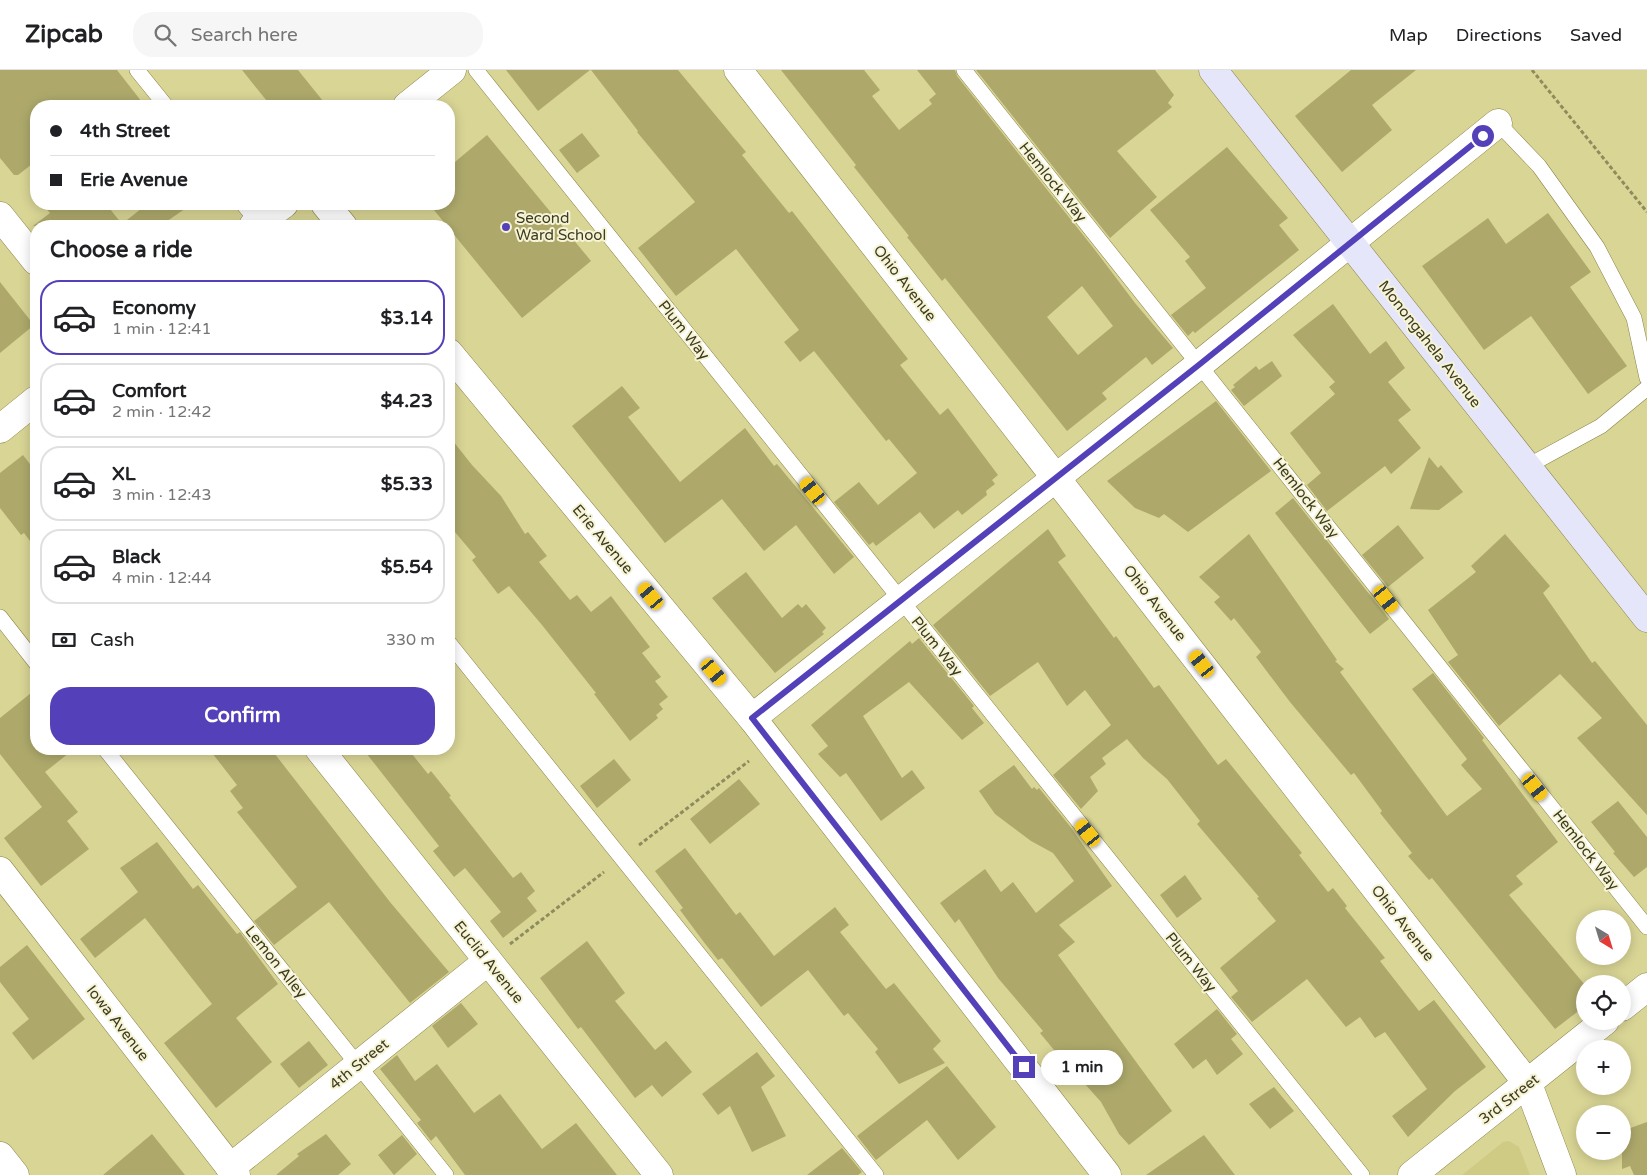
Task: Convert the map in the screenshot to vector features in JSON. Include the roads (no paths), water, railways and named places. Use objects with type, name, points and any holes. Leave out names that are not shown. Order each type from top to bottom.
[{"type":"main road","name":"Monongahela Avenue","points":[[1213,70],[1647,618]]},
{"type":"street","points":[[414,100],[452,70]]},
{"type":"street","name":"Ohio Avenue","points":[[738,70],[1057,477],[1528,1084],[1562,1175]]},
{"type":"street","points":[[752,718],[1200,364],[1498,124]]},
{"type":"street","points":[[252,218],[270,210]]},
{"type":"street","points":[[330,210],[339,220]]},
{"type":"street","points":[[0,216],[30,254]]},
{"type":"street","name":"Erie Avenue","points":[[455,360],[752,718],[1107,1175]]},
{"type":"street","points":[[0,429],[30,405]]},
{"type":"street","name":"Euclid Avenue","points":[[324,755],[659,1175]]},
{"type":"street","name":"Iowa Avenue","points":[[0,871],[233,1171]]},
{"type":"street","name":"4th Street","points":[[233,1171],[358,1065],[488,961]]},
{"type":"street","points":[[1631,1000],[1647,987]]},
{"type":"street","name":"3rd Street","points":[[1412,1175],[1594,1030]]},
{"type":"street","points":[[0,1156],[15,1175]]},
{"type":"lane","points":[[137,70],[161,100]]},
{"type":"lane","name":"Plum Way","points":[[476,70],[1362,1175]]},
{"type":"lane","name":"Hemlock Way","points":[[964,70],[1647,927]]},
{"type":"lane","points":[[1498,124],[1539,166],[1597,247],[1634,318],[1647,378]]},
{"type":"lane","points":[[1526,467],[1601,426],[1647,388]]},
{"type":"lane","points":[[0,617],[30,655]]},
{"type":"lane","points":[[455,650],[876,1175]]},
{"type":"lane","name":"Lemon Alley","points":[[110,755],[446,1175]]},
{"type":"place","name":"Second Ward School","points":[[506,227]]}]
